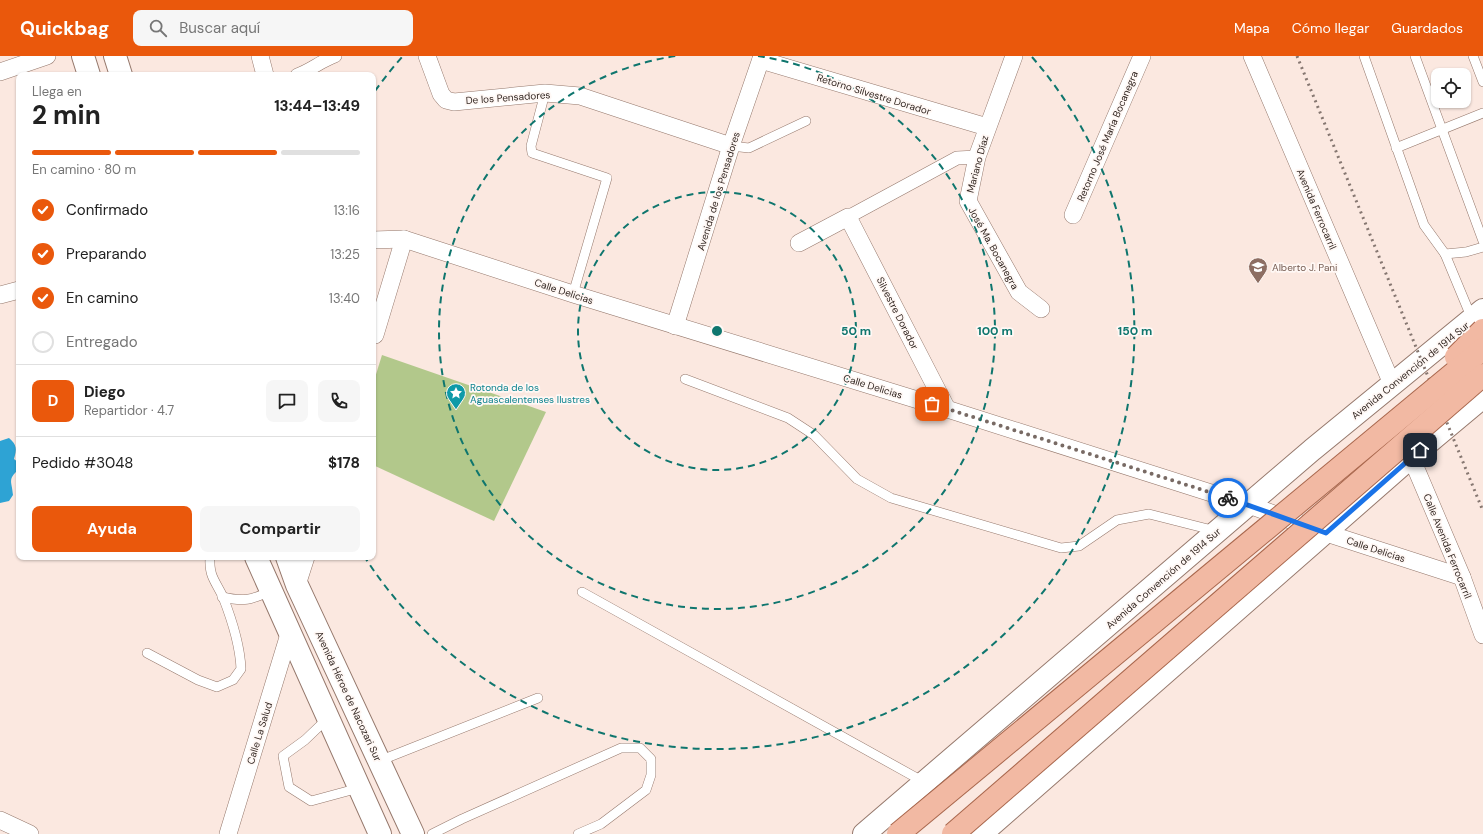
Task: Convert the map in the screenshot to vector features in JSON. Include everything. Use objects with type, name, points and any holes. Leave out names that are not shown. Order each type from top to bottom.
[{"type":"main road","points":[[83,56],[88,72]]},
{"type":"main road","points":[[115,56],[120,72]]},
{"type":"main road","points":[[1441,383],[1452,360],[1479,320]]},
{"type":"main road","name":"Avenida Convención de 1914 Sur","points":[[864,834],[1312,450],[1441,345],[1479,320]]},
{"type":"main road","points":[[953,834],[1483,375],[1476,359],[1470,355],[1441,345]]},
{"type":"main road","points":[[898,834],[1441,383],[1483,350]]},
{"type":"main road","points":[[981,834],[1411,458],[1482,400]]},
{"type":"main road","points":[[1312,450],[1337,451],[1347,458],[1354,466],[1361,483],[1362,502]]},
{"type":"main road","points":[[257,560],[361,788],[380,834]]},
{"type":"main road","name":"Avenida Héroe de Nacozari Sur","points":[[288,560],[297,585],[413,834]]},
{"type":"street","points":[[0,72],[47,56]]},
{"type":"street","points":[[260,56],[264,72]]},
{"type":"street","points":[[305,72],[311,70],[322,61],[335,56]]},
{"type":"street","name":"De los Pensadores","points":[[427,56],[441,94],[446,100],[454,102],[545,93],[580,96],[731,146]]},
{"type":"street","name":"Mariano Díaz","points":[[968,201],[978,157],[987,127],[1014,56]]},
{"type":"street","name":"Retorno José María Bocanegra","points":[[1073,215],[1142,56]]},
{"type":"street","name":"Avenida Ferrocarril","points":[[1252,56],[1392,384]]},
{"type":"street","name":"Retorno Silvestre Dorador","points":[[762,58],[987,127]]},
{"type":"street","name":"Avenida de los Pensadores","points":[[675,326],[731,146],[762,58]]},
{"type":"street","points":[[799,243],[957,158],[978,157]]},
{"type":"street","name":"José Ma. Bocanegra","points":[[968,201],[1019,292],[1041,309]]},
{"type":"street","name":"Silvestre Dorador","points":[[848,217],[947,409]]},
{"type":"street","points":[[376,331],[404,239]]},
{"type":"street","name":"Calle Delicias","points":[[376,240],[404,239],[573,294],[947,409],[1249,505],[1326,533],[1462,577]]},
{"type":"street","points":[[0,295],[16,291]]},
{"type":"street","name":"Calle Avenida Ferrocarril","points":[[1411,458],[1462,577],[1483,635]]},
{"type":"street","points":[[297,585],[305,560]]},
{"type":"street","name":"Calle La Salud","points":[[228,834],[290,631]]},
{"type":"street","points":[[0,820],[30,834]]},
{"type":"lane","points":[[1364,56],[1424,225],[1444,254],[1479,320]]},
{"type":"lane","points":[[1415,56],[1483,241]]},
{"type":"lane","points":[[1473,56],[1483,82]]},
{"type":"lane","points":[[545,93],[531,146],[532,154],[607,178],[573,294]]},
{"type":"lane","points":[[1396,148],[1483,113]]},
{"type":"lane","points":[[731,146],[750,148],[806,121]]},
{"type":"lane","points":[[1444,254],[1466,252],[1483,247]]},
{"type":"lane","points":[[685,379],[788,418],[814,435],[857,479],[891,498],[1061,548],[1079,546],[1117,520],[1149,514],[1217,532]]},
{"type":"lane","points":[[147,653],[198,680],[217,687],[232,680],[240,669],[240,656],[237,637],[222,597],[210,571],[210,560]]},
{"type":"lane","points":[[222,597],[239,601],[253,599],[271,590]]},
{"type":"lane","points":[[582,592],[924,782]]},
{"type":"lane","points":[[379,761],[538,698]]},
{"type":"lane","points":[[328,718],[305,740],[283,756],[289,787],[311,801],[361,788]]},
{"type":"lane","points":[[432,834],[462,819],[621,748],[640,748],[651,759],[651,775],[646,790],[602,824],[578,834]]},
{"type":"green space","points":[[382,355],[546,412],[494,521],[376,466],[376,374]]},
{"type":"water","points":[[9,438],[14,443],[16,450],[14,459],[16,461],[16,472],[11,481],[13,495],[9,501],[0,503],[0,441]]},
{"type":"railway","points":[[1297,56],[1483,511]]},
{"type":"way so far","points":[[932,404],[1228,498]]},
{"type":"place","name":"Alberto J. Pani","points":[[1258,284]]},
{"type":"place","name":"Rotonda de los Aguascalentenses Ilustres","points":[[456,410]]},
{"type":"route","points":[[1228,498],[1326,533],[1420,450]]}]
